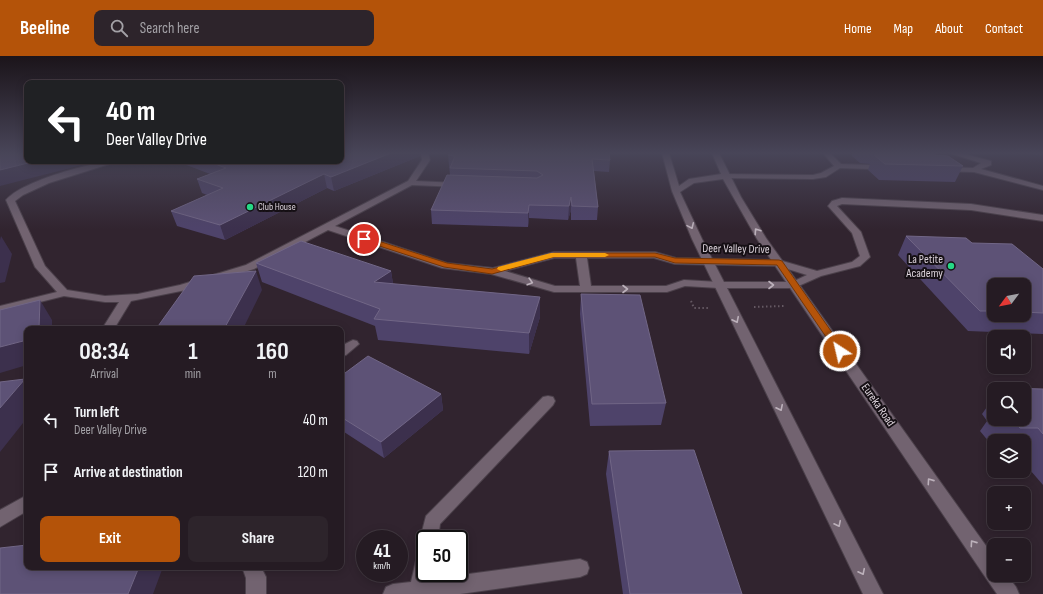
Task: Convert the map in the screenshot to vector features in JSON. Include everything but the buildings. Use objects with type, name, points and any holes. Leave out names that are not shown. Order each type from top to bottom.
[{"type":"main road","points":[[0,202],[10,200],[19,193],[60,178]]},
{"type":"main road","points":[[411,183],[414,178]]},
{"type":"main road","points":[[672,178],[676,191],[719,285],[873,594]]},
{"type":"main road","points":[[676,191],[692,181],[704,178]]},
{"type":"main road","name":"Eureka Road","points":[[725,178],[743,210],[779,263],[987,562]]},
{"type":"main road","points":[[1005,178],[1043,188]]},
{"type":"main road","points":[[0,308],[64,293],[105,299],[138,297],[182,288],[250,267],[411,183],[466,185]]},
{"type":"main road","points":[[10,200],[40,267],[64,293]]},
{"type":"main road","points":[[817,274],[856,264],[865,257],[856,232],[832,206],[835,203],[842,201],[971,207],[1043,218]]},
{"type":"main road","name":"Deer Valley Drive","points":[[326,226],[446,266],[492,271],[554,289],[667,289],[684,283],[719,285],[794,285],[817,274]]},
{"type":"main road","name":"Deer Valley Drive","points":[[492,271],[554,255],[655,255],[675,261],[779,263],[817,274]]},
{"type":"main road","points":[[581,255],[586,289]]},
{"type":"main road","points":[[110,326],[127,298]]},
{"type":"main road","points":[[344,350],[353,344]]},
{"type":"main road","points":[[430,530],[432,521],[548,401]]},
{"type":"main road","points":[[0,519],[24,504]]},
{"type":"main road","points":[[393,594],[580,568]]},
{"type":"main road","points":[[252,570],[256,577],[256,594]]},
{"type":"main road","points":[[419,590],[420,582]]},
{"type":"main road","name":"Eureka Road","points":[[1001,582],[1009,594]]},
{"type":"path","points":[[694,308],[809,306]]},
{"type":"slow traffic","points":[[501,269],[554,255],[605,255]]},
{"type":"place","name":"Club House","points":[[250,207]]},
{"type":"place","name":"La Petite Academy","points":[[951,266]]},
{"type":"route","points":[[364,239],[446,266],[492,271],[554,255],[655,255],[675,261],[779,263],[840,351]]}]
